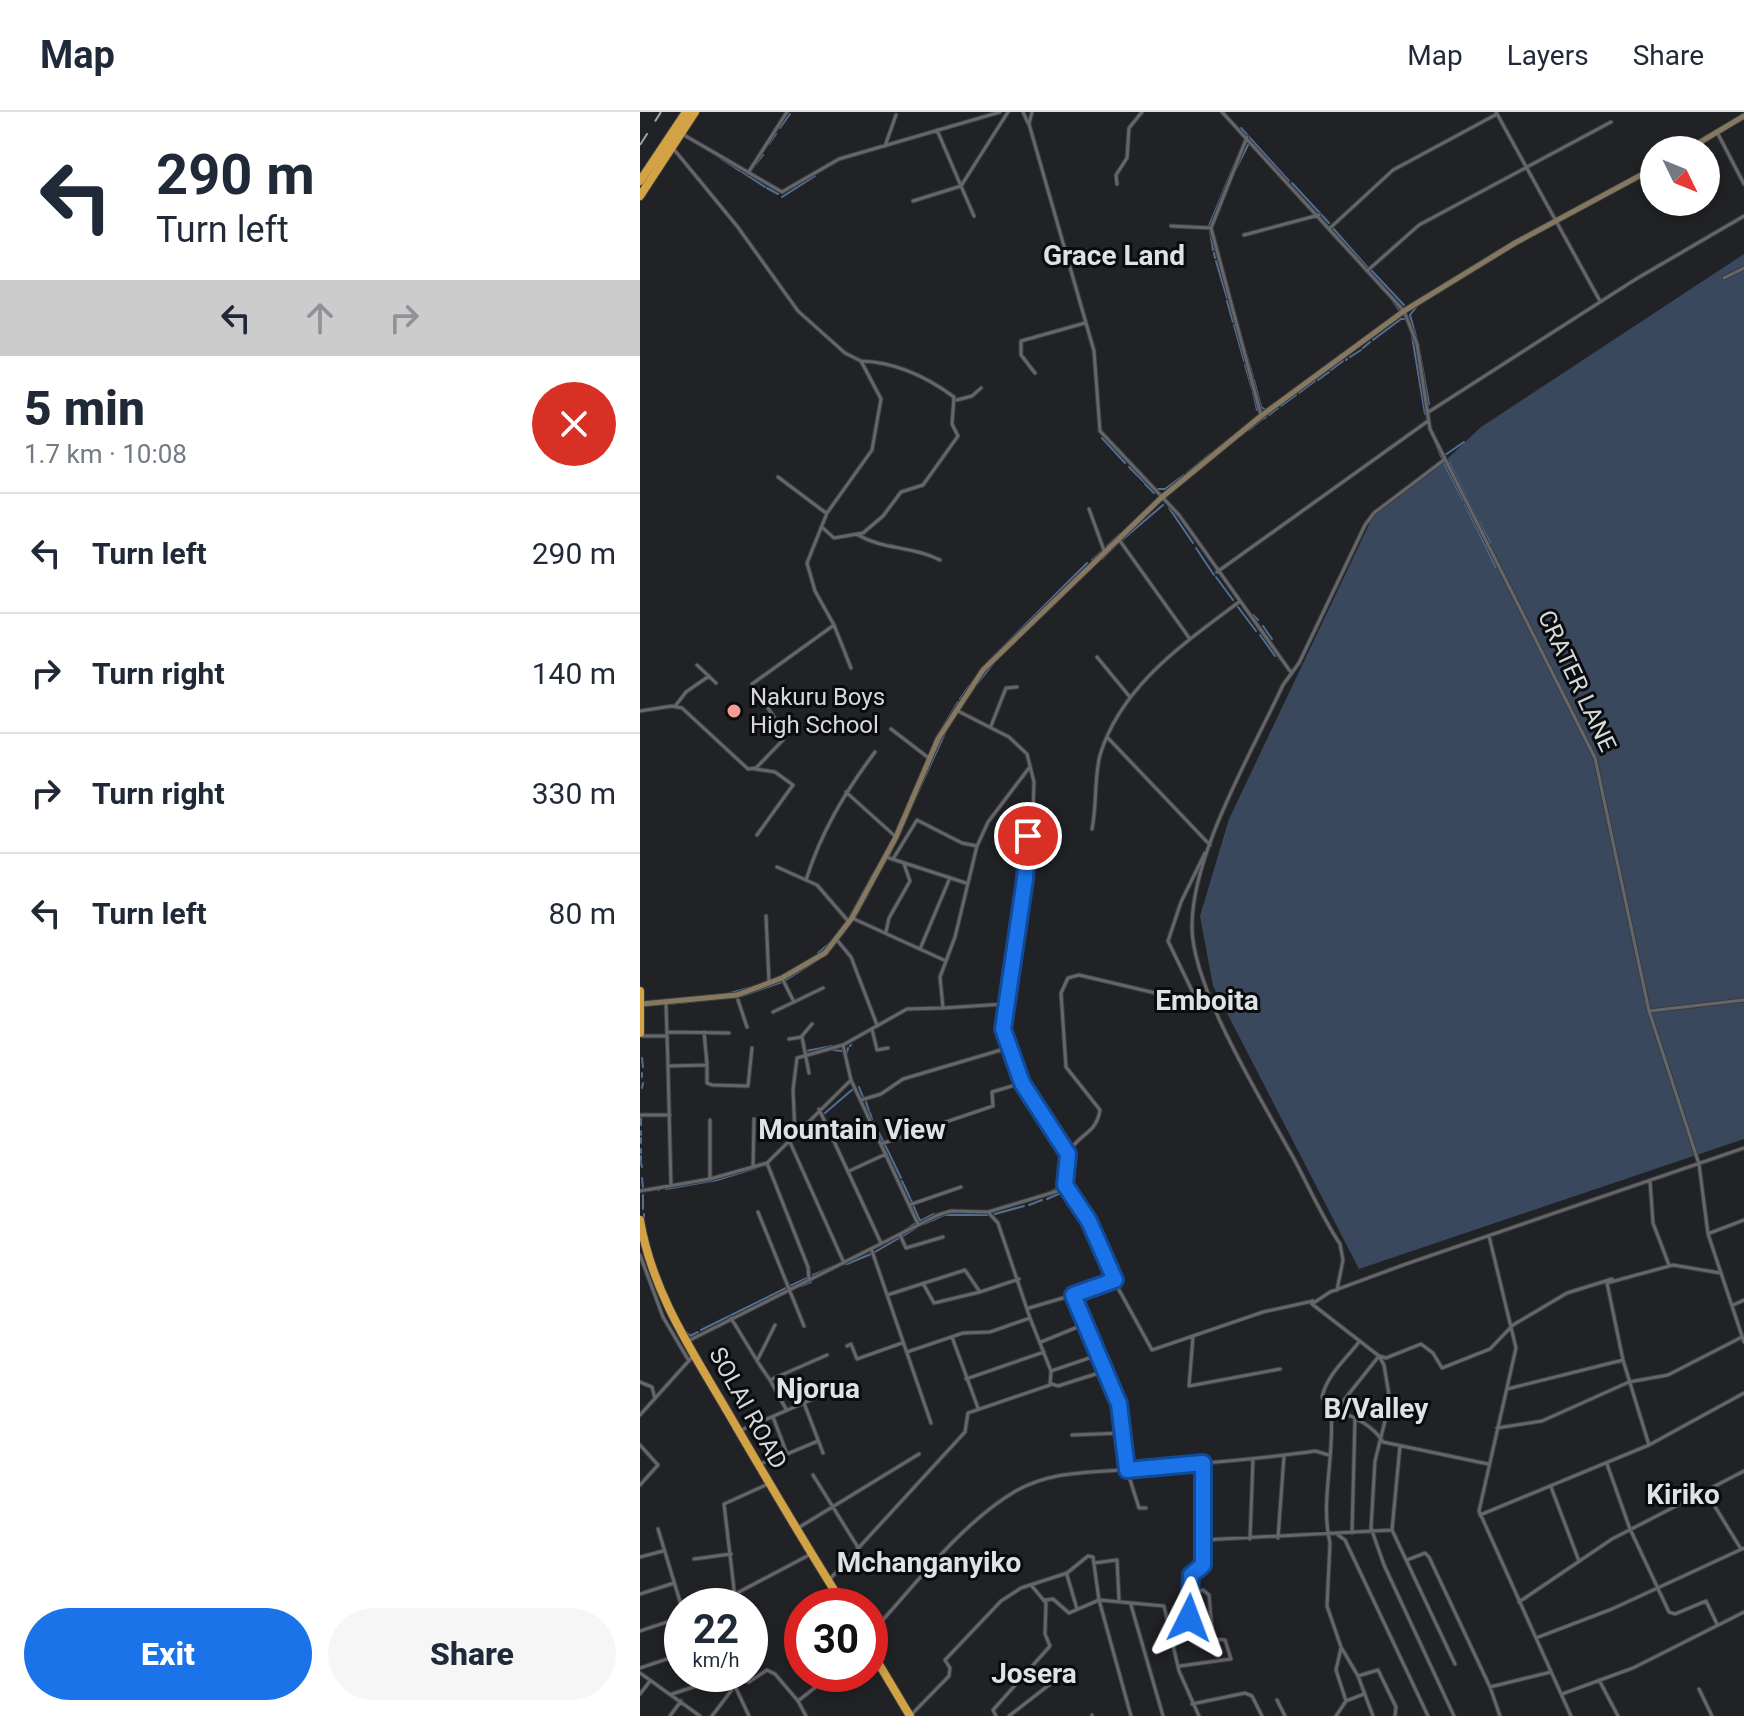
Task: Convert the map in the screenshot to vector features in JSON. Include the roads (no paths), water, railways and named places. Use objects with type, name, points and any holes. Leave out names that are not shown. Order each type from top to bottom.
[{"type":"highway","points":[[640,181],[686,112]]},
{"type":"highway","points":[[640,196],[695,112]]},
{"type":"highway","points":[[640,991],[640,1034]]},
{"type":"highway","name":"SOLAI ROAD","points":[[640,1220],[656,1282],[688,1341],[691,1358],[739,1431],[794,1530],[834,1588]]},
{"type":"highway","points":[[888,1679],[910,1716]]},
{"type":"street","points":[[748,173],[787,112]]},
{"type":"street","points":[[682,133],[778,192],[785,192],[835,161],[1000,112]]},
{"type":"street","points":[[913,201],[961,186],[1008,112]]},
{"type":"street","points":[[1023,112],[1094,351],[1100,431],[1179,515],[1216,572],[1290,671]]},
{"type":"street","points":[[1029,124],[1032,112]]},
{"type":"street","points":[[1117,184],[1116,175],[1127,158],[1129,128],[1142,112]]},
{"type":"street","name":"CRATER LANE","points":[[1222,112],[1404,311],[1417,344],[1428,421],[1595,758],[1649,1011],[1699,1164],[1708,1234],[1743,1340]]},
{"type":"street","points":[[1329,229],[1393,170],[1496,113],[1600,302]]},
{"type":"street","points":[[885,146],[896,115]]},
{"type":"street","points":[[1715,136],[1744,116]]},
{"type":"street","points":[[1367,271],[1419,225],[1611,122]]},
{"type":"street","points":[[937,130],[974,216]]},
{"type":"street","points":[[1718,134],[1744,184]]},
{"type":"street","points":[[1247,137],[1211,228],[1261,416]]},
{"type":"street","points":[[672,147],[737,226],[798,311],[845,353],[861,361],[876,362],[915,374],[955,400],[972,396],[981,388]]},
{"type":"street","points":[[889,858],[930,759],[956,710],[994,660],[1161,498],[1261,416],[1360,347],[1404,311],[1554,222],[1640,176]]},
{"type":"street","points":[[1244,235],[1319,215]]},
{"type":"street","points":[[1427,413],[1600,302],[1744,216]]},
{"type":"street","points":[[1171,226],[1211,228]]},
{"type":"street","points":[[1724,278],[1744,268]]},
{"type":"street","points":[[1035,373],[1021,355],[1021,341],[1085,323]]},
{"type":"street","points":[[851,668],[807,568],[812,544],[823,528],[826,513],[874,447],[881,399],[861,361]]},
{"type":"street","points":[[823,528],[834,538],[858,535],[883,516],[901,492],[923,485],[955,444],[958,436],[952,424],[955,400]]},
{"type":"street","points":[[1216,572],[1428,421]]},
{"type":"street","points":[[1196,999],[1168,941],[1181,902],[1290,671],[1299,663],[1369,518],[1446,459]]},
{"type":"street","points":[[778,477],[826,513]]},
{"type":"street","points":[[1089,509],[1095,533],[1105,553]]},
{"type":"street","points":[[858,535],[885,547],[914,550],[940,560]]},
{"type":"street","points":[[1119,540],[1190,639]]},
{"type":"street","points":[[1092,829],[1100,757],[1130,697],[1190,639],[1239,602]]},
{"type":"street","points":[[755,769],[785,735],[752,684],[834,625]]},
{"type":"street","points":[[1097,657],[1130,697]]},
{"type":"street","points":[[697,665],[716,683]]},
{"type":"street","points":[[675,706],[686,692],[709,676]]},
{"type":"street","points":[[991,726],[1006,688],[1017,687]]},
{"type":"street","points":[[640,711],[675,706],[682,708],[748,769],[775,772],[793,785],[757,835]]},
{"type":"street","points":[[956,710],[991,726],[1027,754],[1034,782],[1033,812],[1025,845],[1025,879],[1003,1029],[1022,1083],[1068,1154],[1065,1185],[1089,1221],[1148,1347],[1159,1350],[1263,1312],[1314,1302],[1337,1290],[1744,1148]]},
{"type":"street","points":[[891,729],[930,759]]},
{"type":"street","points":[[1108,738],[1210,845]]},
{"type":"street","points":[[806,880],[822,835],[846,792],[875,752]]},
{"type":"street","points":[[943,1008],[940,977],[977,846],[988,822],[1029,768]]},
{"type":"street","points":[[846,792],[896,837]]},
{"type":"street","points":[[642,1004],[719,998],[770,984],[825,953],[837,940],[917,820],[977,846]]},
{"type":"street","points":[[1207,850],[1192,926],[1199,972],[1340,1244],[1343,1260],[1337,1290]]},
{"type":"street","points":[[889,858],[966,883]]},
{"type":"street","points":[[885,933],[889,918],[910,881],[904,864]]},
{"type":"street","points":[[777,867],[817,885],[850,920],[946,961]]},
{"type":"street","points":[[920,949],[949,880]]},
{"type":"street","points":[[766,916],[770,984]]},
{"type":"street","points":[[837,940],[851,957],[877,1025]]},
{"type":"street","points":[[1068,1154],[1098,1124],[1100,1110],[1066,1067],[1061,1029],[1064,982],[1079,975],[1185,1000],[1211,997]]},
{"type":"street","points":[[782,978],[794,1002]]},
{"type":"street","points":[[773,1012],[823,988]]},
{"type":"street","points":[[738,1000],[747,1027]]},
{"type":"street","points":[[1649,1011],[1744,1000]]},
{"type":"street","points":[[666,1003],[671,1186]]},
{"type":"street","points":[[795,1133],[794,1070],[797,1058],[843,1045],[907,1009],[1005,1004]]},
{"type":"street","points":[[789,1039],[802,1037],[812,1024]]},
{"type":"street","points":[[872,1028],[876,1048],[888,1048]]},
{"type":"street","points":[[704,1032],[709,1084],[748,1086],[752,1048]]},
{"type":"street","points":[[640,1034],[729,1033]]},
{"type":"street","points":[[802,1037],[809,1073]]},
{"type":"street","points":[[843,1045],[851,1080],[918,1224]]},
{"type":"street","points":[[860,1101],[881,1094],[903,1079],[1011,1047]]},
{"type":"street","points":[[668,1066],[707,1065]]},
{"type":"street","points":[[640,1191],[710,1179],[767,1163],[851,1080]]},
{"type":"street","points":[[881,1144],[993,1106],[992,1092],[1022,1083]]},
{"type":"street","points":[[819,1109],[882,1245]]},
{"type":"street","points":[[640,1115],[670,1115]]},
{"type":"street","points":[[753,1167],[754,1119]]},
{"type":"street","points":[[710,1120],[710,1179]]},
{"type":"street","points":[[789,1140],[844,1263]]},
{"type":"street","points":[[848,1172],[886,1154]]},
{"type":"street","points":[[767,1163],[808,1267],[809,1279]]},
{"type":"street","points":[[1650,1181],[1653,1223],[1669,1265]]},
{"type":"street","points":[[688,1341],[946,1212],[988,1212],[1043,1198],[1065,1185]]},
{"type":"street","points":[[909,1205],[961,1187]]},
{"type":"street","points":[[758,1212],[804,1326]]},
{"type":"street","points":[[988,1212],[998,1223],[1019,1279],[1030,1318],[1051,1371],[1052,1384]]},
{"type":"street","points":[[1708,1234],[1744,1220]]},
{"type":"street","points":[[900,1235],[906,1248],[943,1237]]},
{"type":"street","points":[[1489,1236],[1513,1325],[1516,1348],[1488,1464],[1480,1515],[1571,1716]]},
{"type":"street","points":[[872,1251],[931,1423]]},
{"type":"street","points":[[640,1255],[663,1317],[691,1358],[640,1415]]},
{"type":"street","points":[[1314,1302],[1312,1305],[1316,1310],[1379,1356],[1386,1358],[1421,1344],[1433,1353],[1442,1368],[1490,1349],[1513,1325],[1567,1293],[1669,1265],[1721,1273]]},
{"type":"street","points":[[887,1295],[965,1270],[980,1292]]},
{"type":"street","points":[[924,1284],[934,1303],[1019,1279]]},
{"type":"street","points":[[1612,1279],[1607,1286],[1623,1360],[1649,1445]]},
{"type":"street","points":[[1029,1308],[1115,1280]]},
{"type":"street","points":[[1073,1295],[1119,1404],[1127,1470],[1139,1508],[1146,1508]]},
{"type":"street","points":[[1732,1306],[1744,1300]]},
{"type":"street","points":[[731,1318],[786,1409]]},
{"type":"street","points":[[907,1352],[952,1337],[990,1332],[1030,1318]]},
{"type":"street","points":[[1041,1342],[1085,1324]]},
{"type":"street","points":[[757,1361],[775,1325]]},
{"type":"street","points":[[952,1337],[978,1408]]},
{"type":"street","points":[[1193,1337],[1189,1386],[1280,1369]]},
{"type":"street","points":[[1497,1428],[1542,1421],[1629,1382],[1668,1375],[1743,1340]]},
{"type":"street","points":[[1359,1342],[1333,1372],[1324,1390],[1322,1397],[1334,1411],[1355,1418],[1378,1434],[1383,1442],[1488,1464]]},
{"type":"street","points":[[847,1346],[851,1344],[857,1359],[902,1343]]},
{"type":"street","points":[[966,1379],[1044,1352]]},
{"type":"street","points":[[770,1380],[827,1355]]},
{"type":"street","points":[[1051,1371],[1098,1355]]},
{"type":"street","points":[[1373,1716],[1358,1676],[1341,1647],[1327,1606],[1330,1543],[1327,1535],[1329,1455],[1334,1411],[1379,1356]]},
{"type":"street","points":[[1379,1356],[1384,1365],[1390,1401],[1383,1442],[1375,1461],[1371,1528],[1384,1565],[1454,1716]]},
{"type":"street","points":[[1507,1389],[1623,1360]]},
{"type":"street","points":[[829,1580],[965,1432],[967,1414],[1052,1384],[1058,1386],[1105,1371]]},
{"type":"street","points":[[640,1382],[665,1388]]},
{"type":"street","points":[[652,1387],[655,1399]]},
{"type":"street","points":[[1480,1515],[1649,1445],[1744,1393]]},
{"type":"street","points":[[739,1431],[822,1395]]},
{"type":"street","points":[[804,1403],[823,1453]]},
{"type":"street","points":[[772,1415],[787,1454]]},
{"type":"street","points":[[1352,1533],[1355,1418]]},
{"type":"street","points":[[1072,1435],[1122,1433]]},
{"type":"street","points":[[756,1465],[818,1441]]},
{"type":"street","points":[[640,1445],[658,1465],[640,1485]]},
{"type":"street","points":[[1400,1445],[1392,1530],[1455,1664]]},
{"type":"street","points":[[888,1615],[978,1519],[1014,1492],[1084,1470],[1127,1470],[1315,1451],[1329,1455]]},
{"type":"street","points":[[794,1530],[919,1454]]},
{"type":"street","points":[[1278,1538],[1284,1456]]},
{"type":"street","points":[[1250,1539],[1253,1458]]},
{"type":"street","points":[[1166,1625],[1191,1617],[1191,1575],[1203,1565],[1203,1463]]},
{"type":"street","points":[[1607,1464],[1630,1529],[1669,1612],[1675,1614],[1706,1601],[1717,1624]]},
{"type":"street","points":[[1519,1602],[1630,1529],[1744,1471]]},
{"type":"street","points":[[813,1475],[859,1549]]},
{"type":"street","points":[[735,1588],[724,1504],[768,1484]]},
{"type":"street","points":[[1551,1487],[1579,1561]]},
{"type":"street","points":[[1536,1638],[1743,1548],[1706,1492]]},
{"type":"street","points":[[1203,1540],[1338,1535],[1371,1528],[1392,1530]]},
{"type":"street","points":[[658,1529],[676,1588]]},
{"type":"street","points":[[1338,1535],[1345,1540],[1428,1716]]},
{"type":"street","points":[[640,1557],[664,1550]]},
{"type":"street","points":[[1407,1560],[1425,1553],[1429,1557],[1490,1687],[1500,1716]]},
{"type":"street","points":[[694,1559],[731,1554]]},
{"type":"street","points":[[747,1588],[811,1554]]},
{"type":"street","points":[[910,1716],[949,1676],[950,1668],[944,1662],[1001,1601],[1031,1585],[1067,1573],[1088,1556],[1093,1557],[1099,1600],[1131,1716]]},
{"type":"street","points":[[1094,1563],[1117,1560],[1119,1599]]},
{"type":"street","points":[[1067,1573],[1069,1590],[1077,1609]]},
{"type":"street","points":[[640,1594],[674,1583]]},
{"type":"street","points":[[996,1716],[993,1710],[1049,1650],[1045,1600],[1031,1585]]},
{"type":"street","points":[[1178,1667],[1231,1659],[1225,1640],[1213,1639],[1209,1595],[1203,1590],[1191,1592]]},
{"type":"street","points":[[1045,1600],[1053,1599],[1069,1613],[1099,1600],[1119,1599],[1131,1605],[1164,1606],[1178,1667],[1199,1716]]},
{"type":"street","points":[[1131,1605],[1163,1716]]},
{"type":"street","points":[[1562,1694],[1633,1668],[1744,1612]]},
{"type":"street","points":[[640,1631],[664,1623]]},
{"type":"street","points":[[1336,1716],[1346,1701],[1336,1670],[1341,1647]]},
{"type":"street","points":[[664,1661],[640,1671],[700,1716]]},
{"type":"street","points":[[768,1670],[775,1674],[798,1701],[806,1716]]},
{"type":"street","points":[[1358,1676],[1378,1670],[1396,1707],[1395,1716]]},
{"type":"street","points":[[1490,1687],[1551,1672]]},
{"type":"street","points":[[1599,1680],[1618,1716]]},
{"type":"street","points":[[640,1694],[650,1681]]},
{"type":"street","points":[[1009,1716],[1054,1681]]},
{"type":"street","points":[[1699,1689],[1712,1716]]},
{"type":"street","points":[[672,1694],[678,1692]]},
{"type":"street","points":[[712,1716],[728,1692]]},
{"type":"street","points":[[739,1692],[749,1716]]},
{"type":"street","points":[[798,1701],[809,1692]]},
{"type":"street","points":[[1192,1704],[1245,1693],[1252,1696],[1262,1716]]},
{"type":"street","points":[[1346,1701],[1364,1694]]},
{"type":"street","points":[[1277,1700],[1285,1716]]},
{"type":"street","points":[[670,1716],[681,1701]]},
{"type":"street","points":[[1342,1711],[1345,1716]]},
{"type":"waterway","points":[[780,128],[790,114]]},
{"type":"waterway","points":[[1241,128],[1289,181]]},
{"type":"waterway","points":[[769,144],[776,134]]},
{"type":"waterway","points":[[1236,169],[1248,145]]},
{"type":"waterway","points":[[1209,226],[1240,151]]},
{"type":"waterway","points":[[752,169],[763,155]]},
{"type":"waterway","points":[[720,158],[740,171]]},
{"type":"waterway","points":[[742,172],[765,187]]},
{"type":"waterway","points":[[782,197],[815,176]]},
{"type":"waterway","points":[[1292,183],[1329,223]]},
{"type":"waterway","points":[[767,188],[778,194]]},
{"type":"waterway","points":[[1322,223],[1339,242]]},
{"type":"waterway","points":[[1332,227],[1368,268]]},
{"type":"waterway","points":[[1210,230],[1213,250]]},
{"type":"waterway","points":[[1214,253],[1215,258]]},
{"type":"waterway","points":[[1216,261],[1227,298]]},
{"type":"waterway","points":[[1371,270],[1404,305]]},
{"type":"waterway","points":[[1392,300],[1400,311]]},
{"type":"waterway","points":[[1227,301],[1233,322]]},
{"type":"waterway","points":[[1417,306],[1410,315],[1417,340]]},
{"type":"waterway","points":[[1373,340],[1401,319],[1406,319]]},
{"type":"waterway","points":[[1234,325],[1244,361]]},
{"type":"waterway","points":[[1241,336],[1253,377]]},
{"type":"waterway","points":[[1412,336],[1425,414]]},
{"type":"waterway","points":[[1363,348],[1370,342]]},
{"type":"waterway","points":[[1350,357],[1361,350]]},
{"type":"waterway","points":[[1420,354],[1429,404]]},
{"type":"waterway","points":[[1331,370],[1343,361]]},
{"type":"waterway","points":[[1245,365],[1252,389]]},
{"type":"waterway","points":[[1318,380],[1329,372]]},
{"type":"waterway","points":[[1254,380],[1261,407],[1266,410]]},
{"type":"waterway","points":[[1299,393],[1315,381]]},
{"type":"waterway","points":[[1253,392],[1257,410]]},
{"type":"waterway","points":[[1281,406],[1296,395]]},
{"type":"waterway","points":[[1269,415],[1278,408]]},
{"type":"waterway","points":[[1249,430],[1261,420]]},
{"type":"waterway","points":[[1213,452],[1237,433]]},
{"type":"waterway","points":[[1102,438],[1125,463]]},
{"type":"waterway","points":[[1435,442],[1442,458]]},
{"type":"waterway","points":[[1445,455],[1464,442]]},
{"type":"waterway","points":[[1187,473],[1210,454]]},
{"type":"waterway","points":[[1449,462],[1477,519]]},
{"type":"waterway","points":[[1444,463],[1463,500]]},
{"type":"waterway","points":[[1129,467],[1144,482]]},
{"type":"waterway","points":[[1157,489],[1165,489],[1184,475]]},
{"type":"waterway","points":[[1145,484],[1154,493]]},
{"type":"waterway","points":[[1465,504],[1496,567]]},
{"type":"waterway","points":[[1122,540],[1163,505]]},
{"type":"waterway","points":[[1169,508],[1193,543]]},
{"type":"waterway","points":[[1479,522],[1490,543]]},
{"type":"waterway","points":[[1107,546],[1120,534]]},
{"type":"waterway","points":[[1102,559],[1118,543]]},
{"type":"waterway","points":[[1196,548],[1214,575]]},
{"type":"waterway","points":[[1092,560],[1101,552]]},
{"type":"waterway","points":[[989,661],[1087,563]]},
{"type":"waterway","points":[[1216,577],[1233,600]]},
{"type":"waterway","points":[[1238,607],[1256,631]]},
{"type":"waterway","points":[[1253,615],[1258,620]]},
{"type":"waterway","points":[[1263,626],[1272,639]]},
{"type":"waterway","points":[[1260,635],[1275,656]]},
{"type":"waterway","points":[[977,684],[993,664]]},
{"type":"waterway","points":[[960,699],[969,686]]},
{"type":"waterway","points":[[936,738],[958,702]]},
{"type":"waterway","points":[[889,856],[945,733]]},
{"type":"waterway","points":[[849,918],[874,872]]},
{"type":"waterway","points":[[858,912],[868,894]]},
{"type":"waterway","points":[[818,953],[831,942]]},
{"type":"waterway","points":[[786,980],[813,963]]},
{"type":"waterway","points":[[742,996],[782,982]]},
{"type":"waterway","points":[[727,994],[755,986]]},
{"type":"waterway","points":[[669,1004],[736,997]]},
{"type":"waterway","points":[[806,1051],[832,1046]]},
{"type":"waterway","points":[[847,1052],[848,1048]]},
{"type":"waterway","points":[[833,1050],[842,1051]]},
{"type":"waterway","points":[[642,1058],[643,1067]]},
{"type":"waterway","points":[[642,1088],[643,1083]]},
{"type":"waterway","points":[[859,1087],[863,1097]]},
{"type":"waterway","points":[[825,1113],[853,1089]]},
{"type":"waterway","points":[[866,1102],[869,1111]]},
{"type":"waterway","points":[[870,1113],[872,1119]]},
{"type":"waterway","points":[[641,1118],[641,1125]]},
{"type":"waterway","points":[[874,1122],[877,1131]]},
{"type":"waterway","points":[[799,1133],[807,1126]]},
{"type":"waterway","points":[[879,1133],[883,1141]]},
{"type":"waterway","points":[[641,1138],[641,1143]]},
{"type":"waterway","points":[[885,1145],[901,1178]]},
{"type":"waterway","points":[[641,1156],[641,1161]]},
{"type":"waterway","points":[[641,1163],[642,1167]]},
{"type":"waterway","points":[[666,1189],[717,1180],[756,1168]]},
{"type":"waterway","points":[[642,1178],[643,1187]]},
{"type":"waterway","points":[[902,1181],[910,1198]]},
{"type":"waterway","points":[[1047,1193],[1061,1187]]},
{"type":"waterway","points":[[1047,1199],[1063,1192]]},
{"type":"waterway","points":[[643,1195],[643,1209]]},
{"type":"waterway","points":[[1029,1205],[1042,1200]]},
{"type":"waterway","points":[[913,1205],[920,1221],[934,1214]]},
{"type":"waterway","points":[[995,1214],[1024,1206]]},
{"type":"waterway","points":[[644,1214],[644,1221]]},
{"type":"waterway","points":[[924,1224],[944,1215],[988,1215]]},
{"type":"waterway","points":[[905,1230],[914,1224]]},
{"type":"waterway","points":[[903,1236],[916,1228]]},
{"type":"waterway","points":[[875,1252],[899,1238]]},
{"type":"waterway","points":[[847,1264],[871,1254]]},
{"type":"waterway","points":[[813,1275],[834,1266]]},
{"type":"waterway","points":[[790,1286],[807,1278]]},
{"type":"waterway","points":[[801,1286],[811,1282]]},
{"type":"waterway","points":[[701,1330],[786,1288]]},
{"type":"waterway","points":[[686,1332],[690,1336],[698,1332]]},
{"type":"railway","points":[[640,145],[661,112]]},
{"type":"place","name":"Nakuru Boys High School","points":[[734,711]]},
{"type":"district","name":"Grace Land","points":[[1114,255]]},
{"type":"district","name":"Emboita","points":[[1207,1000]]},
{"type":"district","name":"Mountain View","points":[[852,1129]]},
{"type":"district","name":"Njorua","points":[[818,1388]]},
{"type":"district","name":"B/Valley","points":[[1376,1408]]},
{"type":"district","name":"Kiriko","points":[[1683,1494]]},
{"type":"district","name":"Mchanganyiko","points":[[929,1562]]},
{"type":"district","name":"Josera","points":[[1034,1673]]}]
